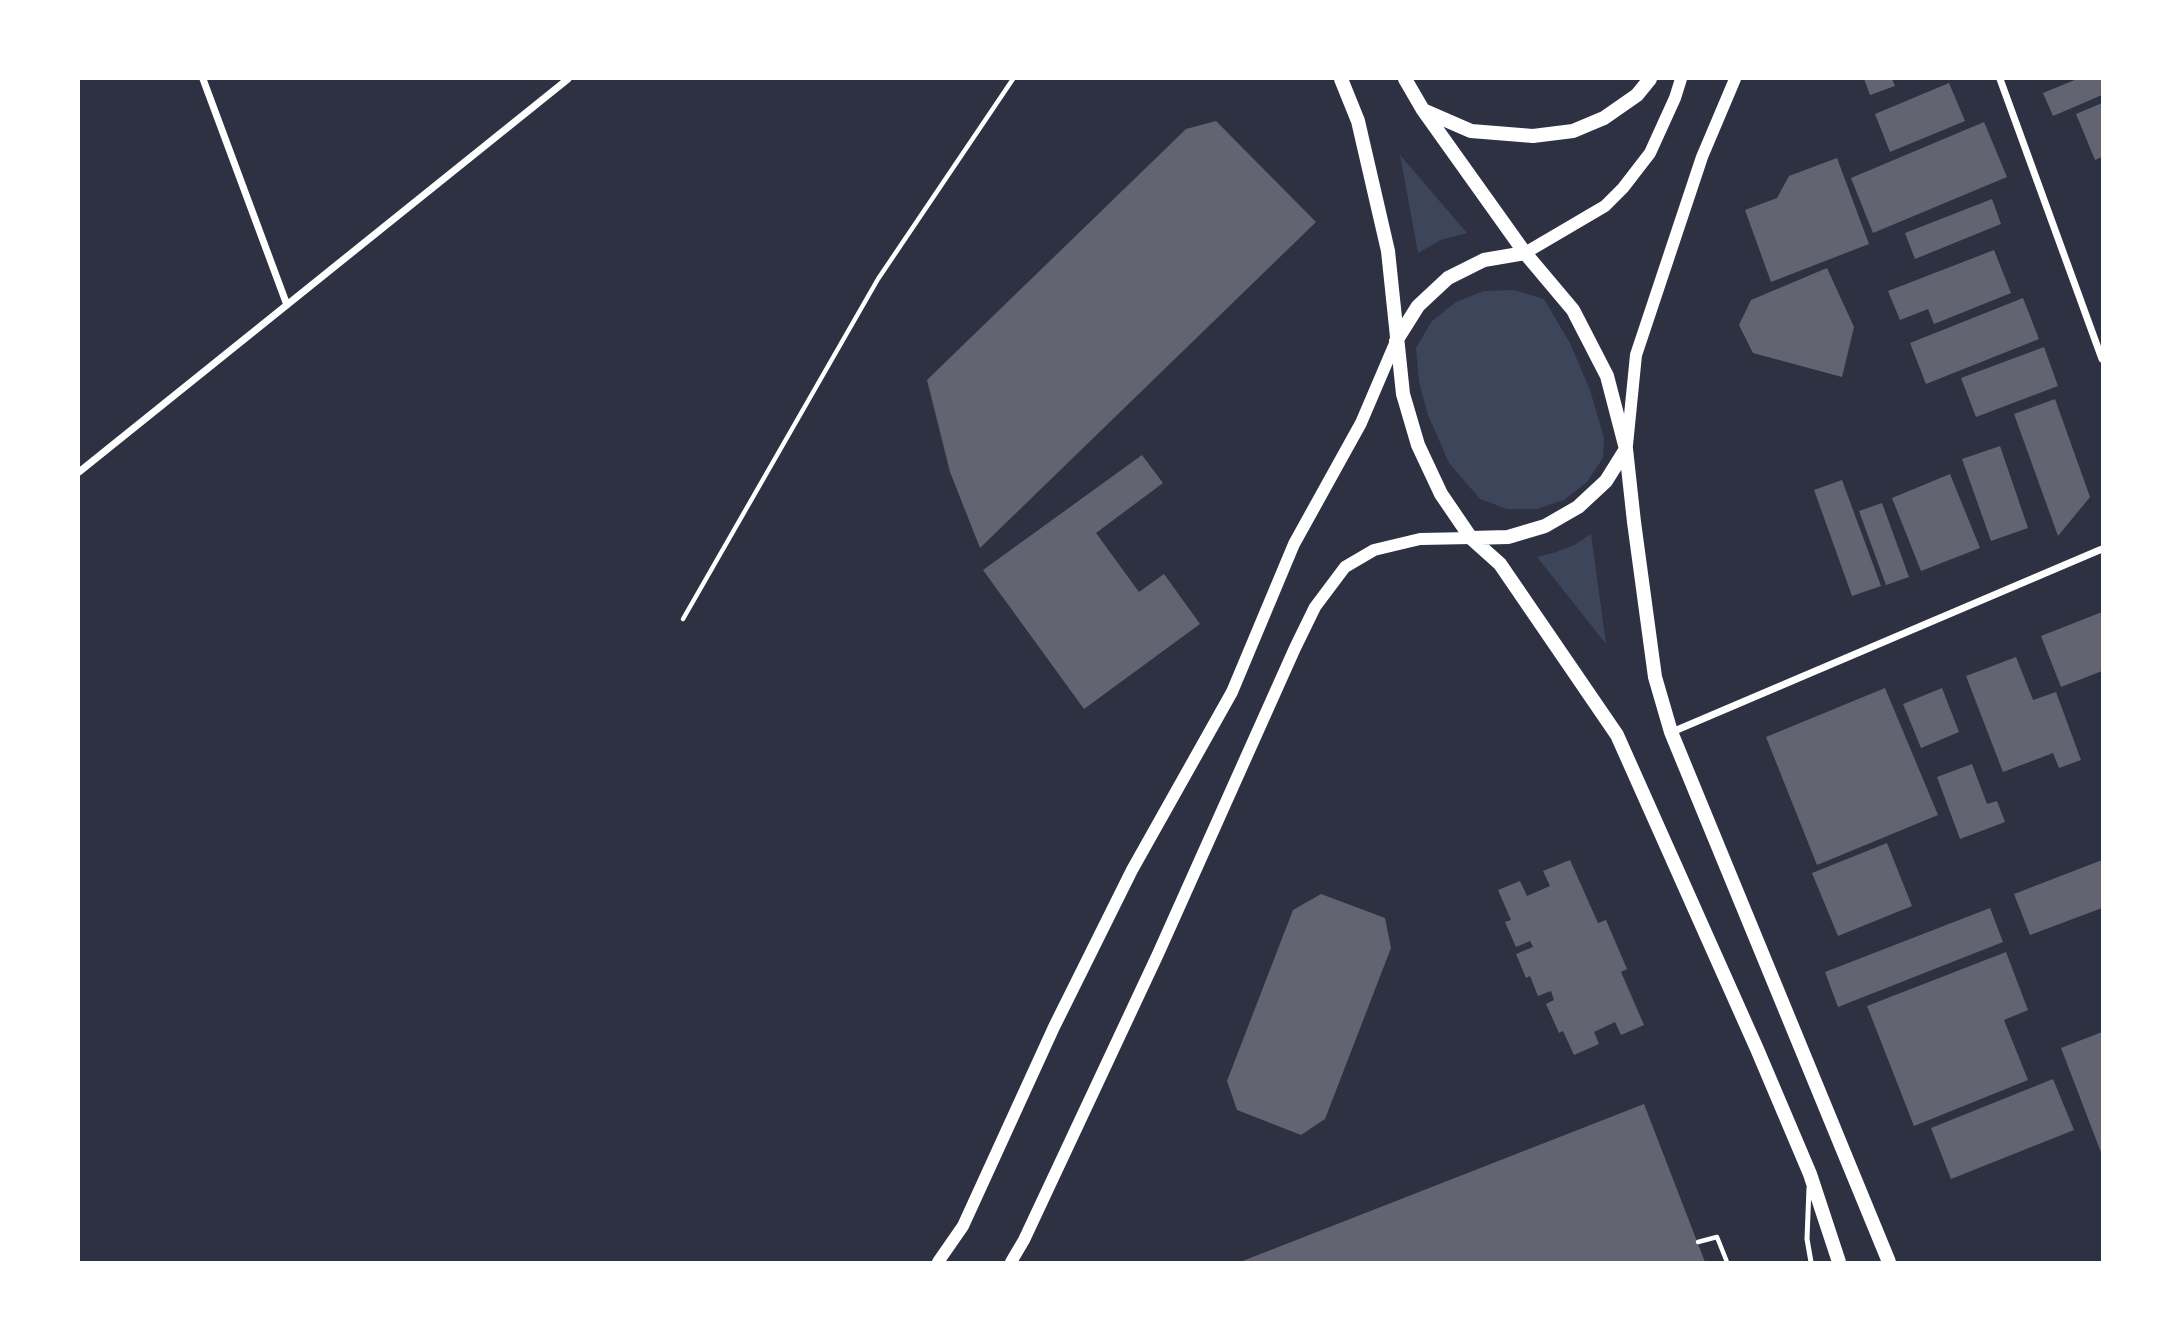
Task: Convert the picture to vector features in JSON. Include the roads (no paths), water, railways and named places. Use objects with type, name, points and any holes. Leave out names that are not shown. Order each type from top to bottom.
[{"type":"main road","points":[[1341,79],[1358,121],[1388,251],[1402,394],[1418,445],[1441,494],[1471,538],[1500,564],[1617,735],[1810,1174],[1839,1262]]},
{"type":"main road","points":[[1405,79],[1423,110],[1525,253],[1573,310],[1607,376],[1626,449],[1655,677],[1671,732],[1889,1262]]},
{"type":"main road","points":[[1423,110],[1471,131],[1534,136],[1573,131],[1604,118],[1637,96],[1650,79]]},
{"type":"main road","points":[[1396,341],[1418,306],[1448,278],[1484,260],[1525,253]]},
{"type":"main road","points":[[1471,538],[1508,537],[1556,520],[1578,507],[1606,481],[1626,449]]},
{"type":"street","points":[[204,79],[287,305]]},
{"type":"street","points":[[79,472],[568,79]]},
{"type":"street","points":[[1525,253],[1605,206],[1623,188],[1650,153],[1681,79]]},
{"type":"street","points":[[1626,449],[1636,355],[1702,157],[1735,79]]},
{"type":"street","points":[[2000,79],[2102,359]]},
{"type":"street","points":[[938,1262],[963,1226],[1055,1027],[1132,870],[1232,692],[1294,544],[1361,423],[1396,341]]},
{"type":"street","points":[[1012,1262],[1152,966],[1315,607],[1345,567],[1374,550],[1420,539],[1471,538]]},
{"type":"street","points":[[1671,732],[2102,549]]},
{"type":"lane","points":[[1810,1174],[1807,1238],[1811,1262]]}]
